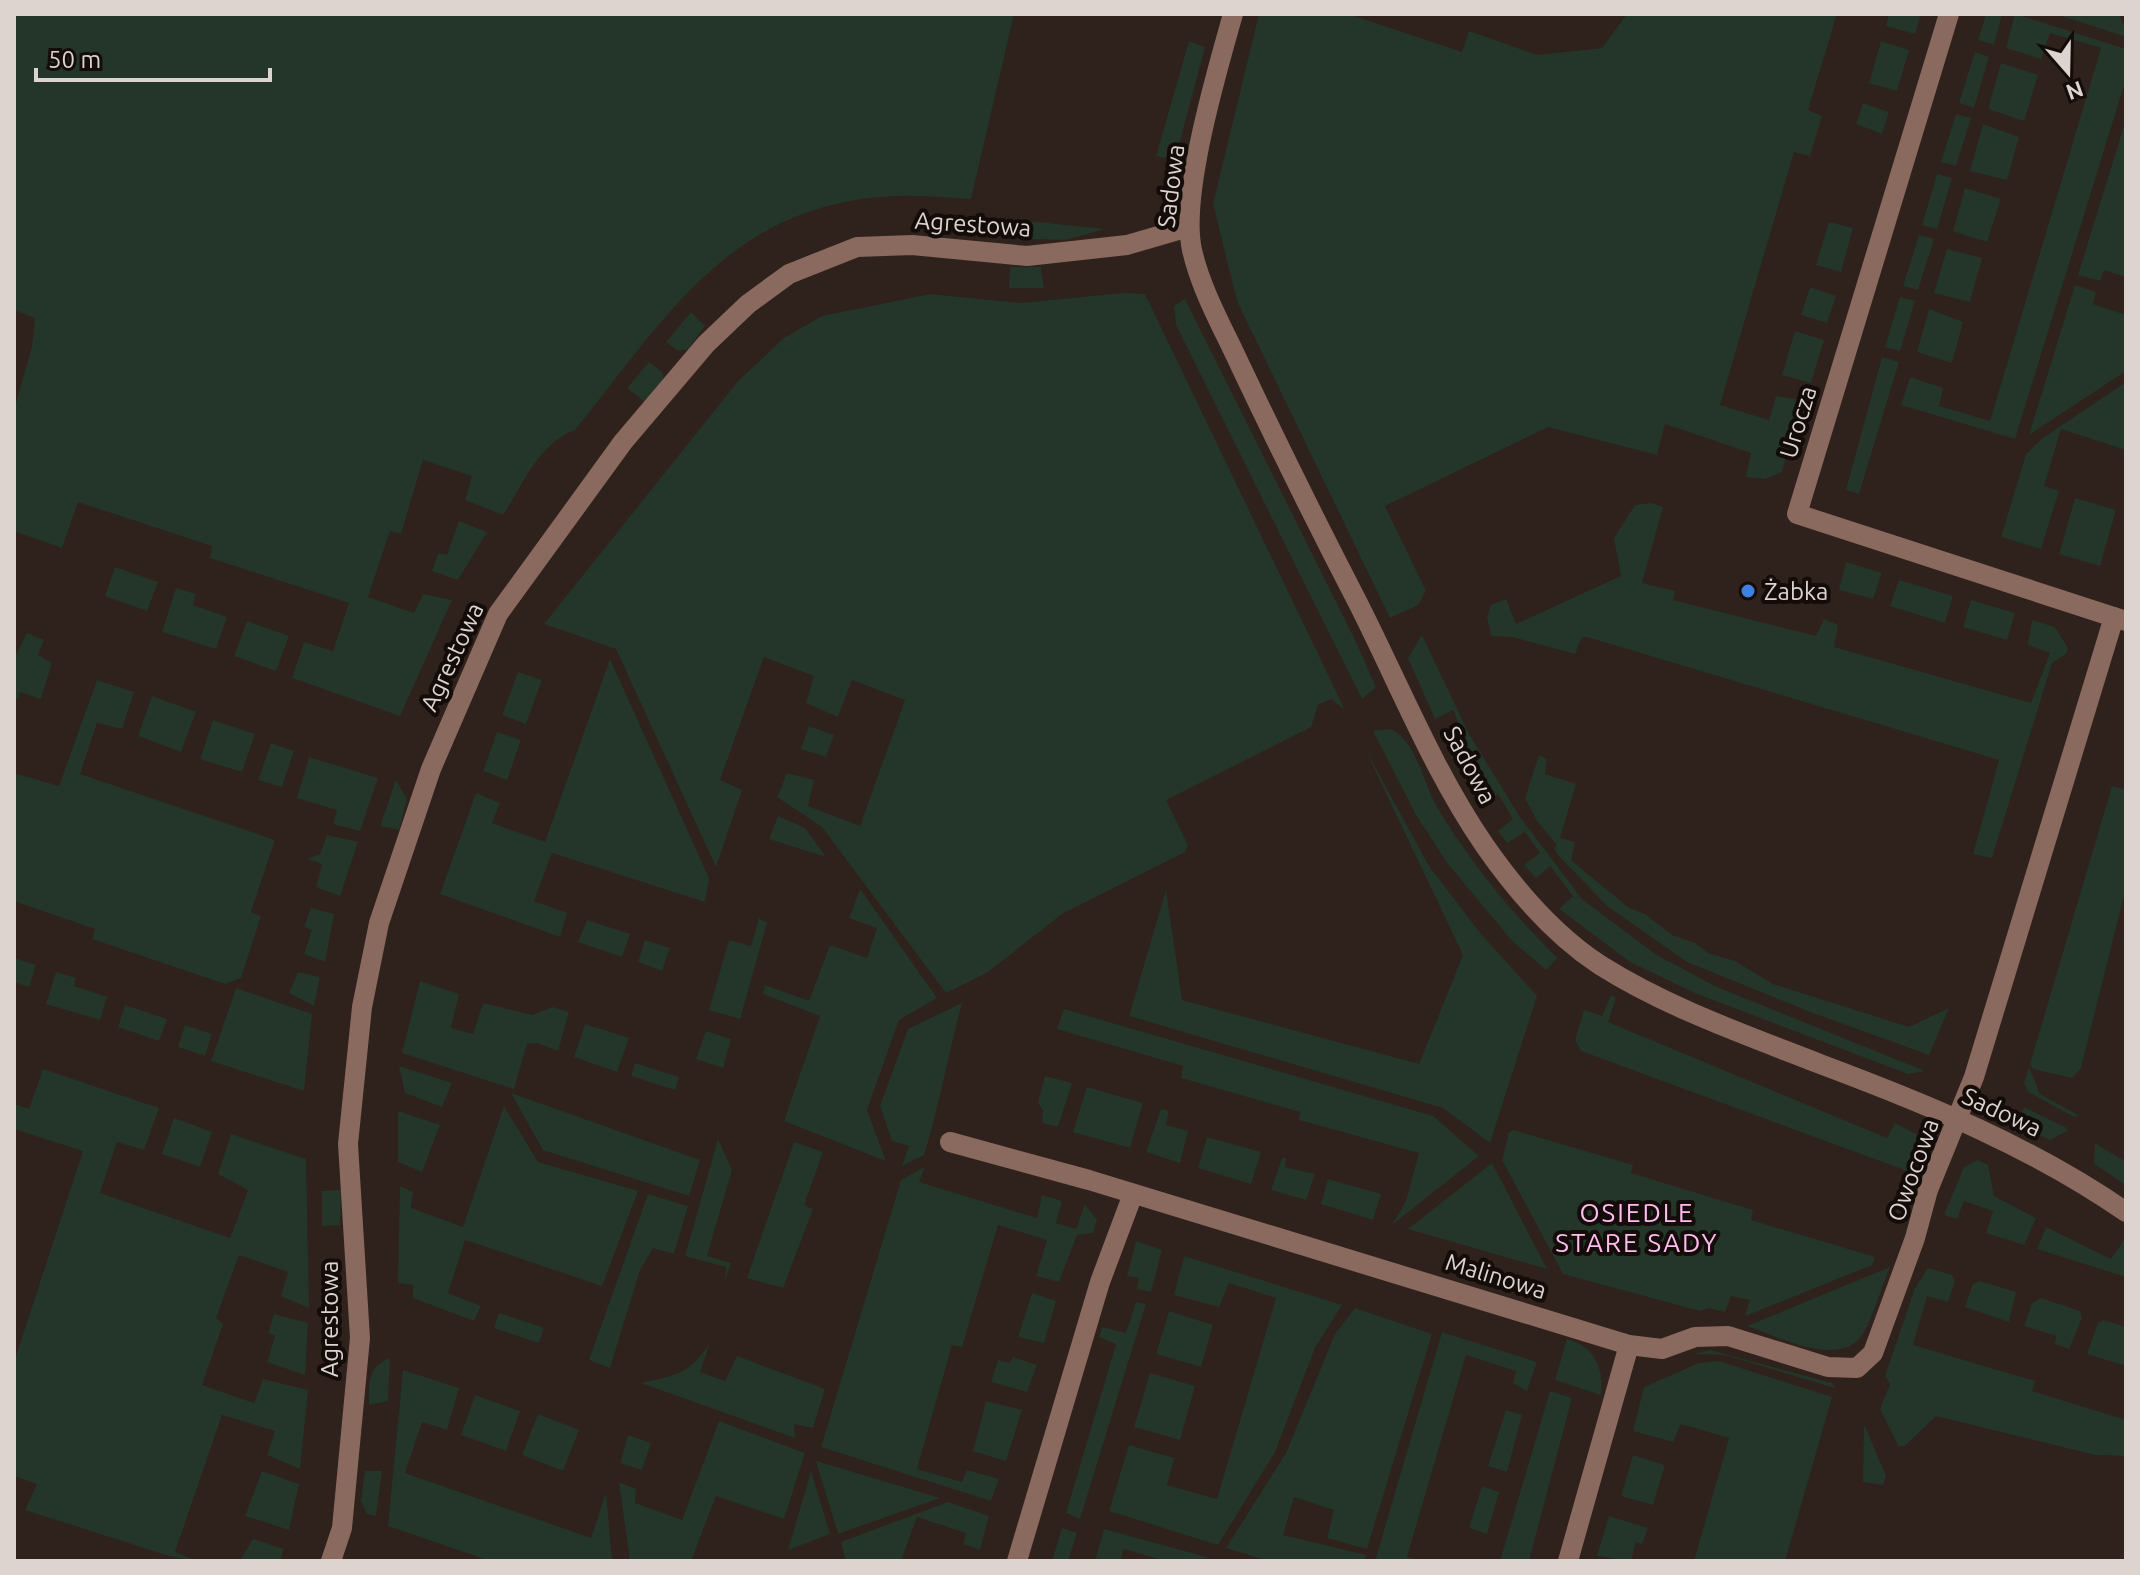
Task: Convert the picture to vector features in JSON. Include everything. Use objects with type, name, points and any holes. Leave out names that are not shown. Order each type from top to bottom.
[{"type":"street","name":"Sadowa","points":[[1233,14],[1193,179],[1189,227],[1192,251],[1209,297],[1291,472],[1464,813],[1527,900],[1573,945],[1664,1000],[1959,1119],[2065,1171],[2126,1212]]},
{"type":"street","name":"Urocza","points":[[1949,14],[1797,514],[2120,619]]},
{"type":"street","name":"Agrestowa","points":[[331,1561],[342,1528],[360,1338],[348,1144],[362,1007],[379,923],[431,769],[498,614],[623,442],[706,344],[748,304],[789,274],[857,247],[912,245],[1027,256],[1127,245],[1189,227]]},
{"type":"street","name":"Owocowa","points":[[1629,1345],[1662,1349],[1695,1337],[1728,1336],[1844,1370],[1866,1363],[1873,1353],[1912,1247],[1928,1190],[1959,1119],[2120,619]]},
{"type":"street","name":"Malinowa","points":[[950,1142],[1133,1194],[1629,1345]]},
{"type":"street","points":[[1017,1561],[1100,1282],[1133,1194]]},
{"type":"street","points":[[1568,1561],[1629,1345]]},
{"type":"green space","points":[[14,14],[1014,14],[971,199],[898,196],[840,203],[791,219],[748,242],[710,272],[675,307],[575,430],[541,455],[503,515],[465,500],[472,476],[423,460],[401,534],[390,531],[368,597],[414,613],[423,594],[452,600],[400,716],[292,678],[304,642],[333,651],[349,603],[210,558],[212,546],[78,502],[62,548],[14,531],[14,410],[32,346],[35,318],[14,310]]},
{"type":"green space","points":[[1259,14],[1348,14],[1462,52],[1469,31],[1537,55],[1602,48],[1627,14],[1837,14],[1808,110],[1822,116],[1810,156],[1794,152],[1720,405],[1769,420],[1776,396],[1801,400],[1782,472],[1765,479],[1746,477],[1751,453],[1665,424],[1657,455],[1548,427],[1385,506],[1426,591],[1418,605],[1390,618],[1237,301],[1213,204]]},
{"type":"green space","points":[[1889,14],[1921,14],[1915,34],[1886,26]]},
{"type":"green space","points":[[1986,14],[2002,14],[1994,45],[1978,40]]},
{"type":"green space","points":[[2015,14],[2126,49],[2126,79],[2015,439],[1901,405],[1910,377],[1943,388],[1939,406],[1990,421],[2101,48],[2050,33],[2041,59],[2006,48]]},
{"type":"green space","points":[[2056,14],[2118,14],[2126,28],[2126,37]]},
{"type":"green space","points":[[1189,41],[1205,47],[1175,160],[1156,156]]},
{"type":"green space","points":[[1881,41],[1909,50],[1897,91],[1869,83]]},
{"type":"green space","points":[[1975,52],[1989,57],[1974,108],[1959,103]]},
{"type":"green space","points":[[2001,63],[2038,75],[2024,121],[1988,109]]},
{"type":"green space","points":[[1863,103],[1889,112],[1882,134],[1856,124]]},
{"type":"green space","points":[[1956,114],[1971,118],[1956,166],[1941,162]]},
{"type":"green space","points":[[2126,119],[2126,277],[2104,270],[2100,281],[2078,275]]},
{"type":"green space","points":[[1983,124],[2019,137],[2007,180],[1970,171]]},
{"type":"green space","points":[[1937,174],[1952,178],[1937,229],[1922,225]]},
{"type":"green space","points":[[1965,188],[2001,199],[1987,242],[1953,231]]},
{"type":"green space","points":[[1028,221],[1105,229],[1065,240],[1029,239]]},
{"type":"green space","points":[[1829,222],[1853,228],[1841,272],[1816,265]]},
{"type":"green space","points":[[1919,235],[1934,239],[1918,290],[1903,286]]},
{"type":"green space","points":[[1947,249],[1982,258],[1970,302],[1934,293]]},
{"type":"green space","points":[[1010,267],[1041,267],[1044,288],[1009,288]]},
{"type":"green space","points":[[2075,285],[2096,292],[2093,304],[2126,315],[2126,371],[2029,435]]},
{"type":"green space","points":[[1810,287],[1836,296],[1827,323],[1801,315]]},
{"type":"green space","points":[[1123,293],[1145,294],[1345,710],[1331,699],[1318,705],[1311,727],[1166,800],[1188,845],[1185,852],[1062,914],[988,972],[946,993],[822,827],[777,797],[787,773],[814,780],[808,806],[860,826],[905,700],[852,680],[838,717],[806,703],[814,676],[764,657],[720,780],[742,790],[716,867],[616,649],[544,624],[739,380],[784,338],[822,316],[930,294],[1021,303]]},
{"type":"green space","points":[[1900,297],[1915,301],[1900,351],[1885,347]]},
{"type":"green space","points":[[1185,299],[1357,644],[1376,687],[1362,699],[1176,325],[1174,306]]},
{"type":"green space","points":[[1929,309],[1963,322],[1952,363],[1917,352]]},
{"type":"green space","points":[[691,312],[705,326],[688,349],[678,351],[666,342]]},
{"type":"green space","points":[[1795,331],[1824,340],[1811,383],[1782,375]]},
{"type":"green space","points":[[1882,357],[1899,362],[1859,494],[1846,490]]},
{"type":"green space","points":[[649,362],[662,372],[664,380],[645,402],[627,388]]},
{"type":"green space","points":[[2126,382],[2126,450],[2061,429],[2044,486],[2059,491],[2041,549],[2001,537],[2026,454],[2043,438]]},
{"type":"green space","points":[[2075,498],[2116,510],[2100,566],[2059,554]]},
{"type":"green space","points":[[1651,503],[1663,507],[1642,583],[1675,591],[1673,600],[1816,636],[1824,619],[1838,625],[1834,647],[2031,703],[2050,653],[2028,645],[2032,620],[2055,627],[2068,648],[2067,653],[2052,663],[1992,858],[1973,854],[1999,760],[1587,637],[1582,637],[1575,654],[1512,637],[1491,636],[1487,616],[1491,605],[1506,599],[1516,624],[1621,576],[1614,538],[1635,505]]},
{"type":"green space","points":[[459,521],[487,532],[458,580],[432,571],[438,553],[447,555]]},
{"type":"green space","points":[[1846,562],[1882,573],[1873,599],[1839,590]]},
{"type":"green space","points":[[115,567],[158,582],[147,611],[105,596]]},
{"type":"green space","points":[[1899,580],[1953,596],[1945,623],[1890,606]]},
{"type":"green space","points":[[176,588],[196,594],[193,605],[227,617],[216,649],[162,632]]},
{"type":"green space","points":[[1971,600],[2015,613],[2007,640],[1963,627]]},
{"type":"green space","points":[[247,621],[289,636],[276,671],[234,656]]},
{"type":"green space","points":[[27,633],[44,640],[38,655],[52,663],[41,699],[20,692],[18,699],[14,698],[14,659]]},
{"type":"green space","points":[[1422,635],[1469,734],[1520,817],[1582,899],[1655,954],[1717,987],[1925,1071],[1908,1074],[1697,994],[1630,962],[1559,909],[1573,896],[1550,866],[1536,878],[1524,865],[1540,853],[1525,832],[1507,843],[1498,831],[1513,819],[1498,794],[1481,806],[1472,793],[1489,785],[1471,754],[1455,764],[1448,750],[1466,740],[1453,710],[1435,719],[1408,658]]},
{"type":"green space","points":[[610,659],[709,878],[705,902],[552,853],[534,901],[567,913],[560,937],[440,894],[476,793],[500,803],[492,823],[545,842]]},
{"type":"green space","points":[[518,672],[542,680],[526,724],[502,715]]},
{"type":"green space","points":[[97,680],[134,692],[122,729],[97,723],[80,774],[275,840],[251,912],[261,916],[241,978],[225,984],[92,939],[95,929],[14,901],[14,773],[59,786]]},
{"type":"green space","points":[[152,696],[196,712],[181,752],[138,736]]},
{"type":"green space","points":[[213,720],[255,734],[242,772],[200,759]]},
{"type":"green space","points":[[809,726],[834,735],[826,757],[801,749]]},
{"type":"green space","points":[[1391,729],[1407,743],[1437,807],[1477,867],[1523,923],[1557,958],[1546,970],[1513,942],[1448,864],[1416,815],[1373,731]]},
{"type":"green space","points":[[497,732],[521,740],[507,780],[483,771]]},
{"type":"green space","points":[[271,743],[294,751],[282,787],[258,780]]},
{"type":"green space","points":[[1363,745],[1429,866],[1481,934],[1537,996],[1490,1143],[1443,1108],[1129,1016],[1166,890],[1182,1000],[1419,1064],[1463,955]]},
{"type":"green space","points":[[1539,755],[1547,759],[1545,774],[1576,784],[1560,838],[1575,842],[1571,860],[1629,908],[1645,914],[1672,935],[1695,943],[1708,953],[1735,961],[1773,984],[1909,1027],[1949,1008],[1929,1055],[1810,1012],[1687,962],[1607,906],[1558,855],[1554,848],[1557,845],[1537,821],[1525,798]]},
{"type":"green space","points":[[309,757],[378,778],[360,831],[333,824],[337,810],[297,798]]},
{"type":"green space","points":[[396,780],[407,799],[399,830],[380,826]]},
{"type":"green space","points":[[2112,786],[2126,790],[2126,888],[2081,1068],[2072,1078],[2033,1069],[2030,1064]]},
{"type":"green space","points":[[778,816],[805,828],[826,857],[769,839]]},
{"type":"green space","points":[[327,835],[358,842],[340,896],[316,887],[322,864],[307,859],[320,854]]},
{"type":"green space","points":[[860,889],[937,998],[899,1020],[867,1110],[886,1161],[784,1121],[820,1016],[763,994],[765,985],[809,1001],[830,945],[867,958],[877,928],[849,918]]},
{"type":"green space","points":[[311,908],[334,914],[325,962],[304,954],[312,930],[304,927]]},
{"type":"green space","points":[[759,918],[767,923],[740,1019],[709,1010],[729,940],[751,946]]},
{"type":"green space","points":[[587,920],[630,934],[622,957],[578,942]]},
{"type":"green space","points":[[645,940],[670,948],[662,971],[638,962]]},
{"type":"green space","points":[[14,958],[36,965],[29,987],[14,982]]},
{"type":"green space","points":[[56,972],[76,978],[74,986],[107,997],[100,1020],[46,1004]]},
{"type":"green space","points":[[298,972],[320,977],[314,1006],[289,993]]},
{"type":"green space","points":[[420,981],[459,994],[451,1028],[473,1034],[483,1003],[532,1015],[553,1007],[569,1012],[558,1051],[537,1043],[527,1044],[514,1089],[402,1053]]},
{"type":"green space","points":[[236,988],[312,1014],[304,1091],[211,1061]]},
{"type":"green space","points":[[1611,995],[1616,998],[1608,1022],[1887,1138],[1895,1123],[1916,1134],[1919,1147],[1910,1172],[1581,1051],[1575,1040],[1584,1010],[1602,1016]]},
{"type":"green space","points":[[962,1003],[924,1155],[902,1166],[909,1146],[892,1141],[880,1106],[908,1029]]},
{"type":"green space","points":[[125,1005],[167,1019],[159,1041],[118,1027]]},
{"type":"green space","points":[[1064,1009],[1433,1116],[1479,1156],[1392,1225],[1406,1201],[1419,1153],[1299,1120],[1300,1112],[1181,1078],[1183,1066],[1057,1029]]},
{"type":"green space","points":[[585,1024],[629,1038],[617,1072],[574,1057]]},
{"type":"green space","points":[[185,1025],[212,1034],[205,1056],[178,1047]]},
{"type":"green space","points":[[706,1031],[731,1039],[723,1068],[696,1059]]},
{"type":"green space","points":[[635,1063],[679,1077],[675,1090],[631,1076]]},
{"type":"green space","points":[[399,1066],[452,1083],[442,1107],[405,1093]]},
{"type":"green space","points":[[2029,1067],[2040,1094],[2080,1116],[2074,1117],[2028,1092],[2024,1083]]},
{"type":"green space","points":[[43,1069],[159,1108],[144,1150],[117,1142],[100,1193],[230,1238],[248,1190],[218,1174],[231,1134],[306,1159],[309,1308],[281,1296],[288,1272],[239,1255],[216,1318],[223,1324],[202,1385],[254,1403],[263,1379],[308,1390],[300,1469],[267,1455],[275,1431],[222,1415],[175,1552],[196,1561],[169,1556],[25,1510],[37,1484],[14,1476],[14,1362],[83,1151],[14,1129],[14,1104],[29,1109]]},
{"type":"green space","points":[[1045,1076],[1072,1083],[1058,1127],[1042,1123],[1043,1111],[1038,1102]]},
{"type":"green space","points":[[1087,1087],[1143,1103],[1130,1148],[1073,1132]]},
{"type":"green space","points":[[511,1093],[700,1160],[689,1196],[543,1150]]},
{"type":"green space","points":[[504,1106],[538,1162],[638,1191],[602,1286],[465,1240],[448,1293],[481,1306],[474,1321],[413,1298],[413,1285],[398,1283],[400,1186],[413,1192],[411,1208],[463,1227]]},
{"type":"green space","points":[[2024,1107],[2067,1128],[2067,1131],[2050,1140],[2017,1125]]},
{"type":"green space","points":[[1161,1109],[1169,1111],[1166,1125],[1188,1131],[1180,1163],[1146,1152]]},
{"type":"green space","points":[[398,1111],[440,1125],[422,1172],[398,1162]]},
{"type":"green space","points":[[174,1118],[212,1132],[200,1167],[162,1154]]},
{"type":"green space","points":[[1514,1130],[1633,1165],[1631,1173],[1753,1210],[1751,1220],[1875,1257],[1872,1265],[1748,1315],[1745,1315],[1750,1300],[1731,1296],[1725,1312],[1709,1308],[1700,1311],[1563,1274],[1502,1160],[1509,1132]]},
{"type":"green space","points":[[1207,1137],[1261,1152],[1251,1184],[1198,1168]]},
{"type":"green space","points":[[718,1139],[732,1170],[707,1256],[731,1263],[725,1281],[726,1267],[685,1256]]},
{"type":"green space","points":[[794,1142],[823,1152],[804,1205],[813,1209],[783,1288],[747,1278]]},
{"type":"green space","points":[[2095,1143],[2126,1162],[2126,1185],[2094,1164]]},
{"type":"green space","points":[[1282,1158],[1286,1158],[1285,1167],[1315,1174],[1306,1200],[1271,1190]]},
{"type":"green space","points":[[1978,1160],[1988,1165],[1994,1196],[2036,1218],[2024,1245],[1986,1233],[1993,1211],[1964,1201],[1957,1219],[1944,1215],[1964,1167]]},
{"type":"green space","points":[[1492,1163],[1547,1269],[1408,1229]]},
{"type":"green space","points":[[925,1167],[919,1182],[1037,1218],[1042,1195],[1062,1201],[1056,1223],[1076,1229],[1085,1204],[1097,1220],[1093,1233],[1077,1235],[1059,1282],[1036,1276],[1047,1240],[998,1225],[962,1347],[952,1345],[917,1469],[962,1482],[967,1470],[999,1479],[991,1501],[821,1447],[901,1180]]},
{"type":"green space","points":[[1328,1179],[1381,1194],[1373,1220],[1321,1204]]},
{"type":"green space","points":[[341,1190],[340,1225],[322,1226],[322,1191]]},
{"type":"green space","points":[[648,1194],[688,1206],[674,1254],[653,1248],[640,1270],[610,1368],[589,1360]]},
{"type":"green space","points":[[2046,1227],[2111,1259],[2126,1237],[2126,1277],[2037,1249]]},
{"type":"green space","points":[[1136,1241],[1162,1250],[1151,1292],[1137,1289],[1139,1278],[1127,1276]]},
{"type":"green space","points":[[1184,1256],[1342,1305],[1315,1348],[1275,1452],[1218,1545],[1109,1511],[1129,1445],[1174,1458],[1167,1485],[1217,1499],[1276,1298],[1229,1283],[1219,1307],[1174,1295]]},
{"type":"green space","points":[[1890,1267],[1864,1332],[1854,1343],[1841,1349],[1825,1350],[1792,1343],[1747,1326]]},
{"type":"green space","points":[[1928,1268],[1952,1275],[1955,1281],[1948,1302],[1927,1296],[1913,1345],[2035,1381],[2032,1391],[2126,1420],[2126,1456],[2095,1455],[1936,1416],[1905,1446],[1899,1447],[1880,1409],[1890,1384],[1885,1376],[1915,1288]]},
{"type":"green space","points":[[1980,1281],[2016,1292],[2009,1322],[1965,1307],[1973,1284]]},
{"type":"green space","points":[[1032,1293],[1056,1301],[1044,1343],[1018,1337]]},
{"type":"green space","points":[[2041,1298],[2080,1311],[2082,1318],[2069,1349],[2055,1344],[2056,1336],[2024,1326],[2032,1303]]},
{"type":"green space","points":[[1136,1302],[1146,1304],[1080,1519],[1066,1513],[1116,1344],[1099,1337],[1102,1327],[1126,1333]]},
{"type":"green space","points":[[1355,1308],[1432,1334],[1367,1549],[1327,1538],[1334,1510],[1294,1497],[1283,1535],[1366,1555],[1364,1561],[1268,1561],[1226,1548],[1286,1453],[1335,1334]]},
{"type":"green space","points":[[1169,1311],[1213,1325],[1201,1367],[1156,1354]]},
{"type":"green space","points":[[499,1313],[544,1328],[539,1343],[494,1328]]},
{"type":"green space","points":[[274,1314],[308,1323],[305,1375],[267,1362],[275,1336],[268,1333]]},
{"type":"green space","points":[[2104,1320],[2126,1327],[2126,1366],[2087,1354],[2098,1323]]},
{"type":"green space","points":[[1442,1332],[1537,1362],[1527,1391],[1513,1383],[1516,1371],[1466,1355],[1407,1557],[1422,1561],[1375,1561]]},
{"type":"green space","points":[[1567,1339],[1585,1347],[1596,1360],[1601,1376],[1601,1395],[1555,1380]]},
{"type":"green space","points":[[710,1343],[700,1372],[725,1381],[737,1356],[825,1389],[813,1428],[794,1424],[795,1438],[641,1383],[681,1372]]},
{"type":"green space","points":[[1710,1350],[1832,1383],[1835,1388],[1725,1355],[1694,1354]]},
{"type":"green space","points":[[1013,1357],[1037,1365],[1027,1392],[991,1382],[998,1360],[1010,1363]]},
{"type":"green space","points":[[390,1358],[388,1401],[369,1405],[373,1371]]},
{"type":"green space","points":[[1719,1361],[1832,1397],[1785,1561],[1694,1561],[1729,1438],[1681,1424],[1673,1442],[1633,1431],[1644,1387],[1699,1363]]},
{"type":"green space","points":[[403,1370],[459,1388],[447,1430],[422,1422],[405,1473],[591,1538],[606,1493],[612,1561],[490,1561],[388,1526]]},
{"type":"green space","points":[[1150,1373],[1195,1386],[1180,1440],[1134,1427]]},
{"type":"green space","points":[[1550,1391],[1572,1398],[1529,1561],[1500,1561]]},
{"type":"green space","points":[[475,1395],[520,1411],[506,1451],[461,1435]]},
{"type":"green space","points":[[986,1401],[1022,1410],[1006,1461],[973,1451]]},
{"type":"green space","points":[[1506,1410],[1522,1415],[1507,1472],[1488,1466]]},
{"type":"green space","points":[[538,1414],[579,1430],[563,1471],[522,1455]]},
{"type":"green space","points":[[719,1421],[805,1453],[784,1519],[716,1496],[691,1561],[630,1561],[619,1482],[636,1489],[635,1503],[682,1520]]},
{"type":"green space","points":[[1864,1424],[1886,1476],[1883,1485],[1863,1482]]},
{"type":"green space","points":[[628,1435],[651,1443],[642,1470],[620,1463]]},
{"type":"green space","points":[[1633,1455],[1665,1465],[1653,1505],[1621,1496]]},
{"type":"green space","points":[[816,1461],[940,1498],[838,1534]]},
{"type":"green space","points":[[262,1471],[299,1484],[289,1530],[245,1516]]},
{"type":"green space","points":[[365,1471],[382,1471],[376,1516],[367,1514],[361,1501]]},
{"type":"green space","points":[[811,1471],[830,1534],[788,1550]]},
{"type":"green space","points":[[1482,1486],[1499,1492],[1487,1534],[1469,1528]]},
{"type":"green space","points":[[948,1502],[989,1516],[980,1550],[963,1544],[966,1533],[917,1517],[901,1561],[846,1561],[841,1542]]},
{"type":"green space","points":[[1609,1516],[1648,1528],[1642,1544],[1636,1542],[1631,1561],[1597,1556]]},
{"type":"green space","points":[[1062,1528],[1077,1533],[1068,1561],[1052,1561]]},
{"type":"green space","points":[[1104,1529],[1210,1558],[1165,1561],[1124,1549],[1120,1561],[1095,1561]]},
{"type":"green space","points":[[253,1539],[284,1549],[280,1561],[240,1561]]},
{"type":"place","name":"Żabka","points":[[1748,591]]},
{"type":"district","name":"OSIEDLE STARE SADY","points":[[1637,1227]]}]
